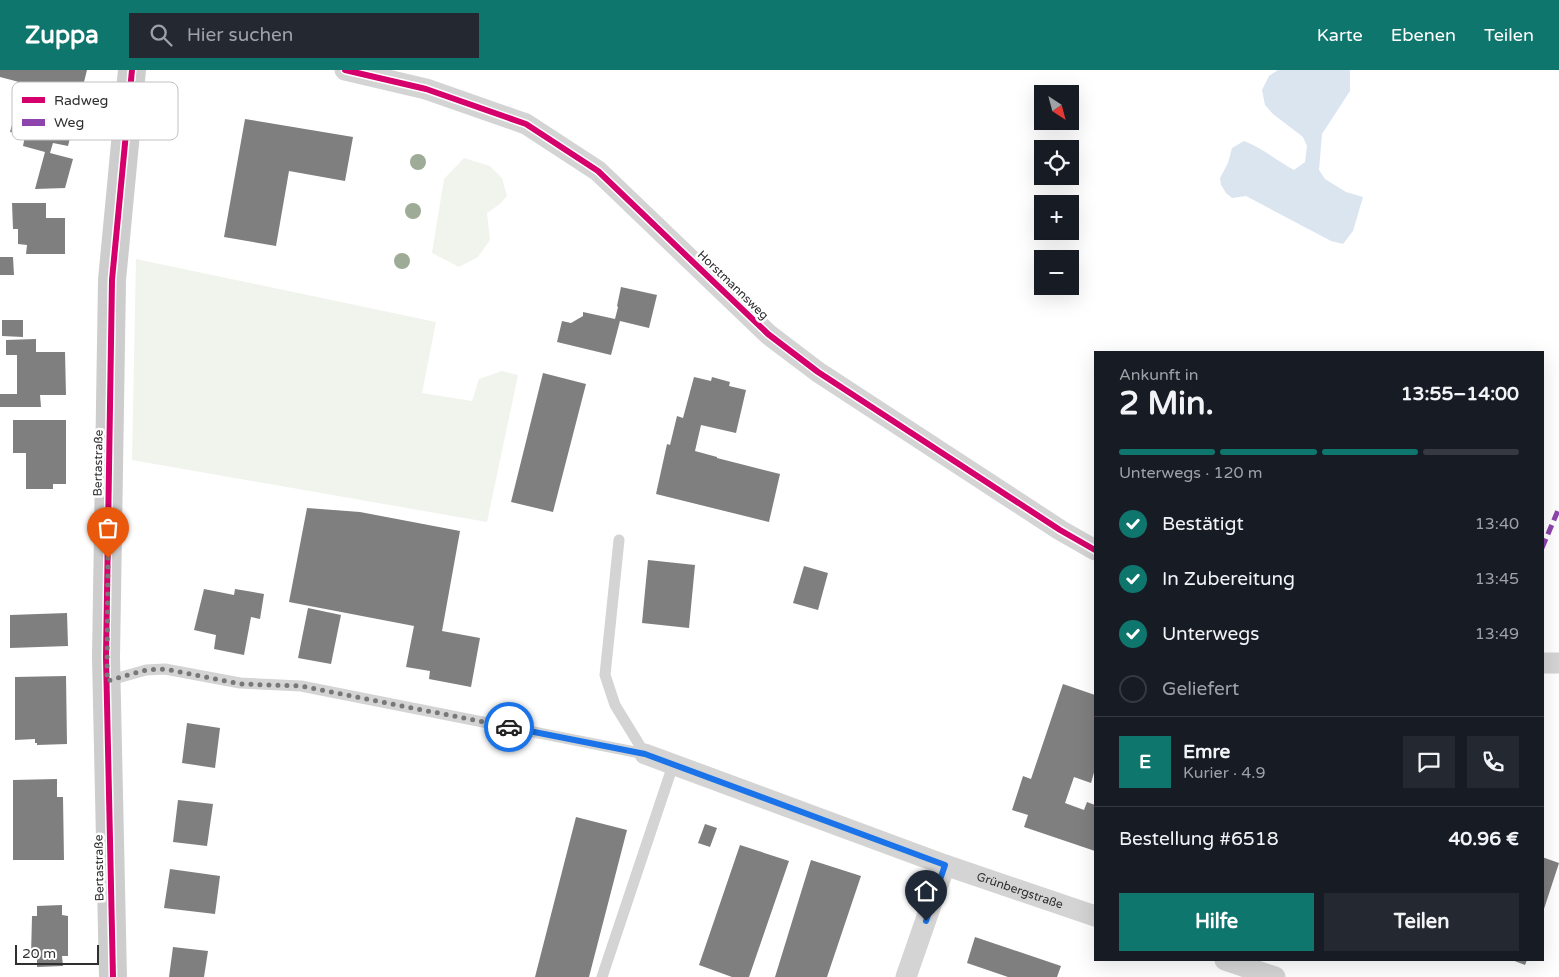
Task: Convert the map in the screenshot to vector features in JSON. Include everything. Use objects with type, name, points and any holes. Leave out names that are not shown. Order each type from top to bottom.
[{"type":"street","name":"Horstmannsweg","points":[[346,70],[426,89],[526,124],[598,171],[768,334],[818,372],[1060,530],[1094,549]]},
{"type":"street","name":"Bertastraße","points":[[113,977],[107,681],[112,280],[125,140]]},
{"type":"street","points":[[1544,663],[1559,663]]},
{"type":"street","name":"Grünbergstraße","points":[[645,754],[945,865],[1094,916]]},
{"type":"street","points":[[906,977],[945,865]]},
{"type":"street","points":[[1228,961],[1275,977]]},
{"type":"lane","points":[[619,540],[604,675],[614,705],[645,754]]},
{"type":"lane","points":[[107,681],[146,670],[165,669],[240,684],[301,686],[645,754]]},
{"type":"lane","points":[[602,977],[673,765]]},
{"type":"shaded area","points":[[1278,70],[1350,70],[1350,91],[1322,134],[1319,170],[1325,179],[1346,192],[1363,197],[1353,231],[1343,244],[1331,241],[1246,196],[1232,198],[1221,185],[1220,178],[1228,163],[1232,148],[1244,141],[1294,170],[1305,162],[1307,146],[1303,137],[1273,114],[1265,105],[1262,90],[1269,76]]},
{"type":"shaded area","points":[[464,158],[490,166],[502,178],[507,196],[500,204],[487,213],[490,240],[478,257],[459,267],[432,253],[444,179]]},
{"type":"shaded area","points":[[136,259],[436,322],[422,393],[472,401],[479,379],[502,371],[518,375],[487,522],[132,460]]},
{"type":"building","points":[[0,70],[87,70],[84,82],[19,82],[0,77]]},
{"type":"building","points":[[245,119],[353,137],[345,181],[289,171],[276,246],[224,237]]},
{"type":"building","points":[[24,140],[70,140],[68,146],[53,143],[50,153],[73,159],[65,188],[35,189],[45,152],[23,146]]},
{"type":"building","points":[[12,203],[46,203],[46,218],[65,218],[65,254],[26,254],[27,245],[18,244],[18,229],[13,229]]},
{"type":"building","points":[[0,257],[13,257],[14,275],[0,275]]},
{"type":"building","points":[[621,287],[657,295],[649,328],[620,321],[611,355],[557,342],[562,321],[571,323],[583,316],[583,312],[615,319]]},
{"type":"building","points":[[2,320],[23,320],[23,337],[2,336]]},
{"type":"building","points":[[36,339],[36,352],[65,352],[66,395],[40,395],[41,407],[0,407],[0,394],[17,394],[17,355],[6,355],[6,340]]},
{"type":"building","points":[[543,373],[586,384],[553,512],[511,502]]},
{"type":"building","points":[[694,377],[711,381],[712,377],[730,382],[729,386],[746,390],[736,433],[701,425],[695,451],[780,474],[769,522],[656,494],[667,444],[670,445],[677,416],[683,418]]},
{"type":"building","points":[[13,420],[66,420],[66,484],[53,484],[53,489],[26,489],[26,453],[13,453]]},
{"type":"building","points":[[307,508],[360,512],[460,531],[442,631],[480,638],[471,687],[429,679],[430,671],[406,667],[414,626],[289,602]]},
{"type":"building","points":[[648,560],[695,565],[689,628],[642,623]]},
{"type":"building","points":[[804,566],[828,573],[818,610],[793,603]]},
{"type":"building","points":[[204,589],[234,595],[235,589],[264,594],[260,619],[251,617],[244,655],[214,649],[216,635],[194,630]]},
{"type":"building","points":[[308,608],[341,615],[331,664],[298,658]]},
{"type":"building","points":[[67,613],[68,646],[10,648],[10,615]]},
{"type":"building","points":[[66,676],[67,744],[37,745],[35,739],[15,740],[15,677]]},
{"type":"building","points":[[1063,684],[1094,695],[1094,772],[1091,783],[1074,777],[1065,803],[1084,810],[1087,802],[1094,805],[1094,851],[1024,827],[1028,815],[1012,810],[1023,776],[1031,779]]},
{"type":"building","points":[[187,723],[220,728],[215,768],[182,763]]},
{"type":"building","points":[[57,779],[57,797],[63,797],[64,860],[13,860],[13,780]]},
{"type":"building","points":[[178,800],[213,804],[207,846],[173,842]]},
{"type":"building","points":[[576,817],[627,830],[589,977],[535,977]]},
{"type":"building","points":[[705,824],[717,828],[710,847],[698,843]]},
{"type":"building","points":[[740,845],[789,861],[749,977],[732,977],[699,965]]},
{"type":"building","points":[[1544,858],[1559,863],[1544,909]]},
{"type":"building","points":[[811,860],[861,876],[827,977],[775,977]]},
{"type":"building","points":[[170,869],[220,876],[215,914],[164,908]]},
{"type":"building","points":[[62,905],[62,915],[68,916],[68,956],[62,956],[63,966],[37,967],[37,957],[31,956],[32,916],[37,916],[37,906]]},
{"type":"building","points":[[975,937],[1061,966],[1057,977],[1008,977],[967,963]]},
{"type":"building","points":[[173,947],[208,951],[204,977],[169,977]]},
{"type":"building","points":[[1515,961],[1527,961],[1525,965]]},
{"type":"marked path","points":[[1544,543],[1559,508]]},
{"type":"cycle path","points":[[131,82],[132,70]]},
{"type":"cycle path","points":[[345,70],[426,89],[526,124],[598,171],[768,334],[818,372],[1060,530],[1094,549]]},
{"type":"cycle path","points":[[113,977],[106,657],[112,280],[125,140]]},
{"type":"way so far","points":[[108,558],[107,681],[146,670],[165,669],[240,684],[301,686],[509,727]]},
{"type":"route","points":[[509,727],[645,754],[945,865],[926,921]]}]
